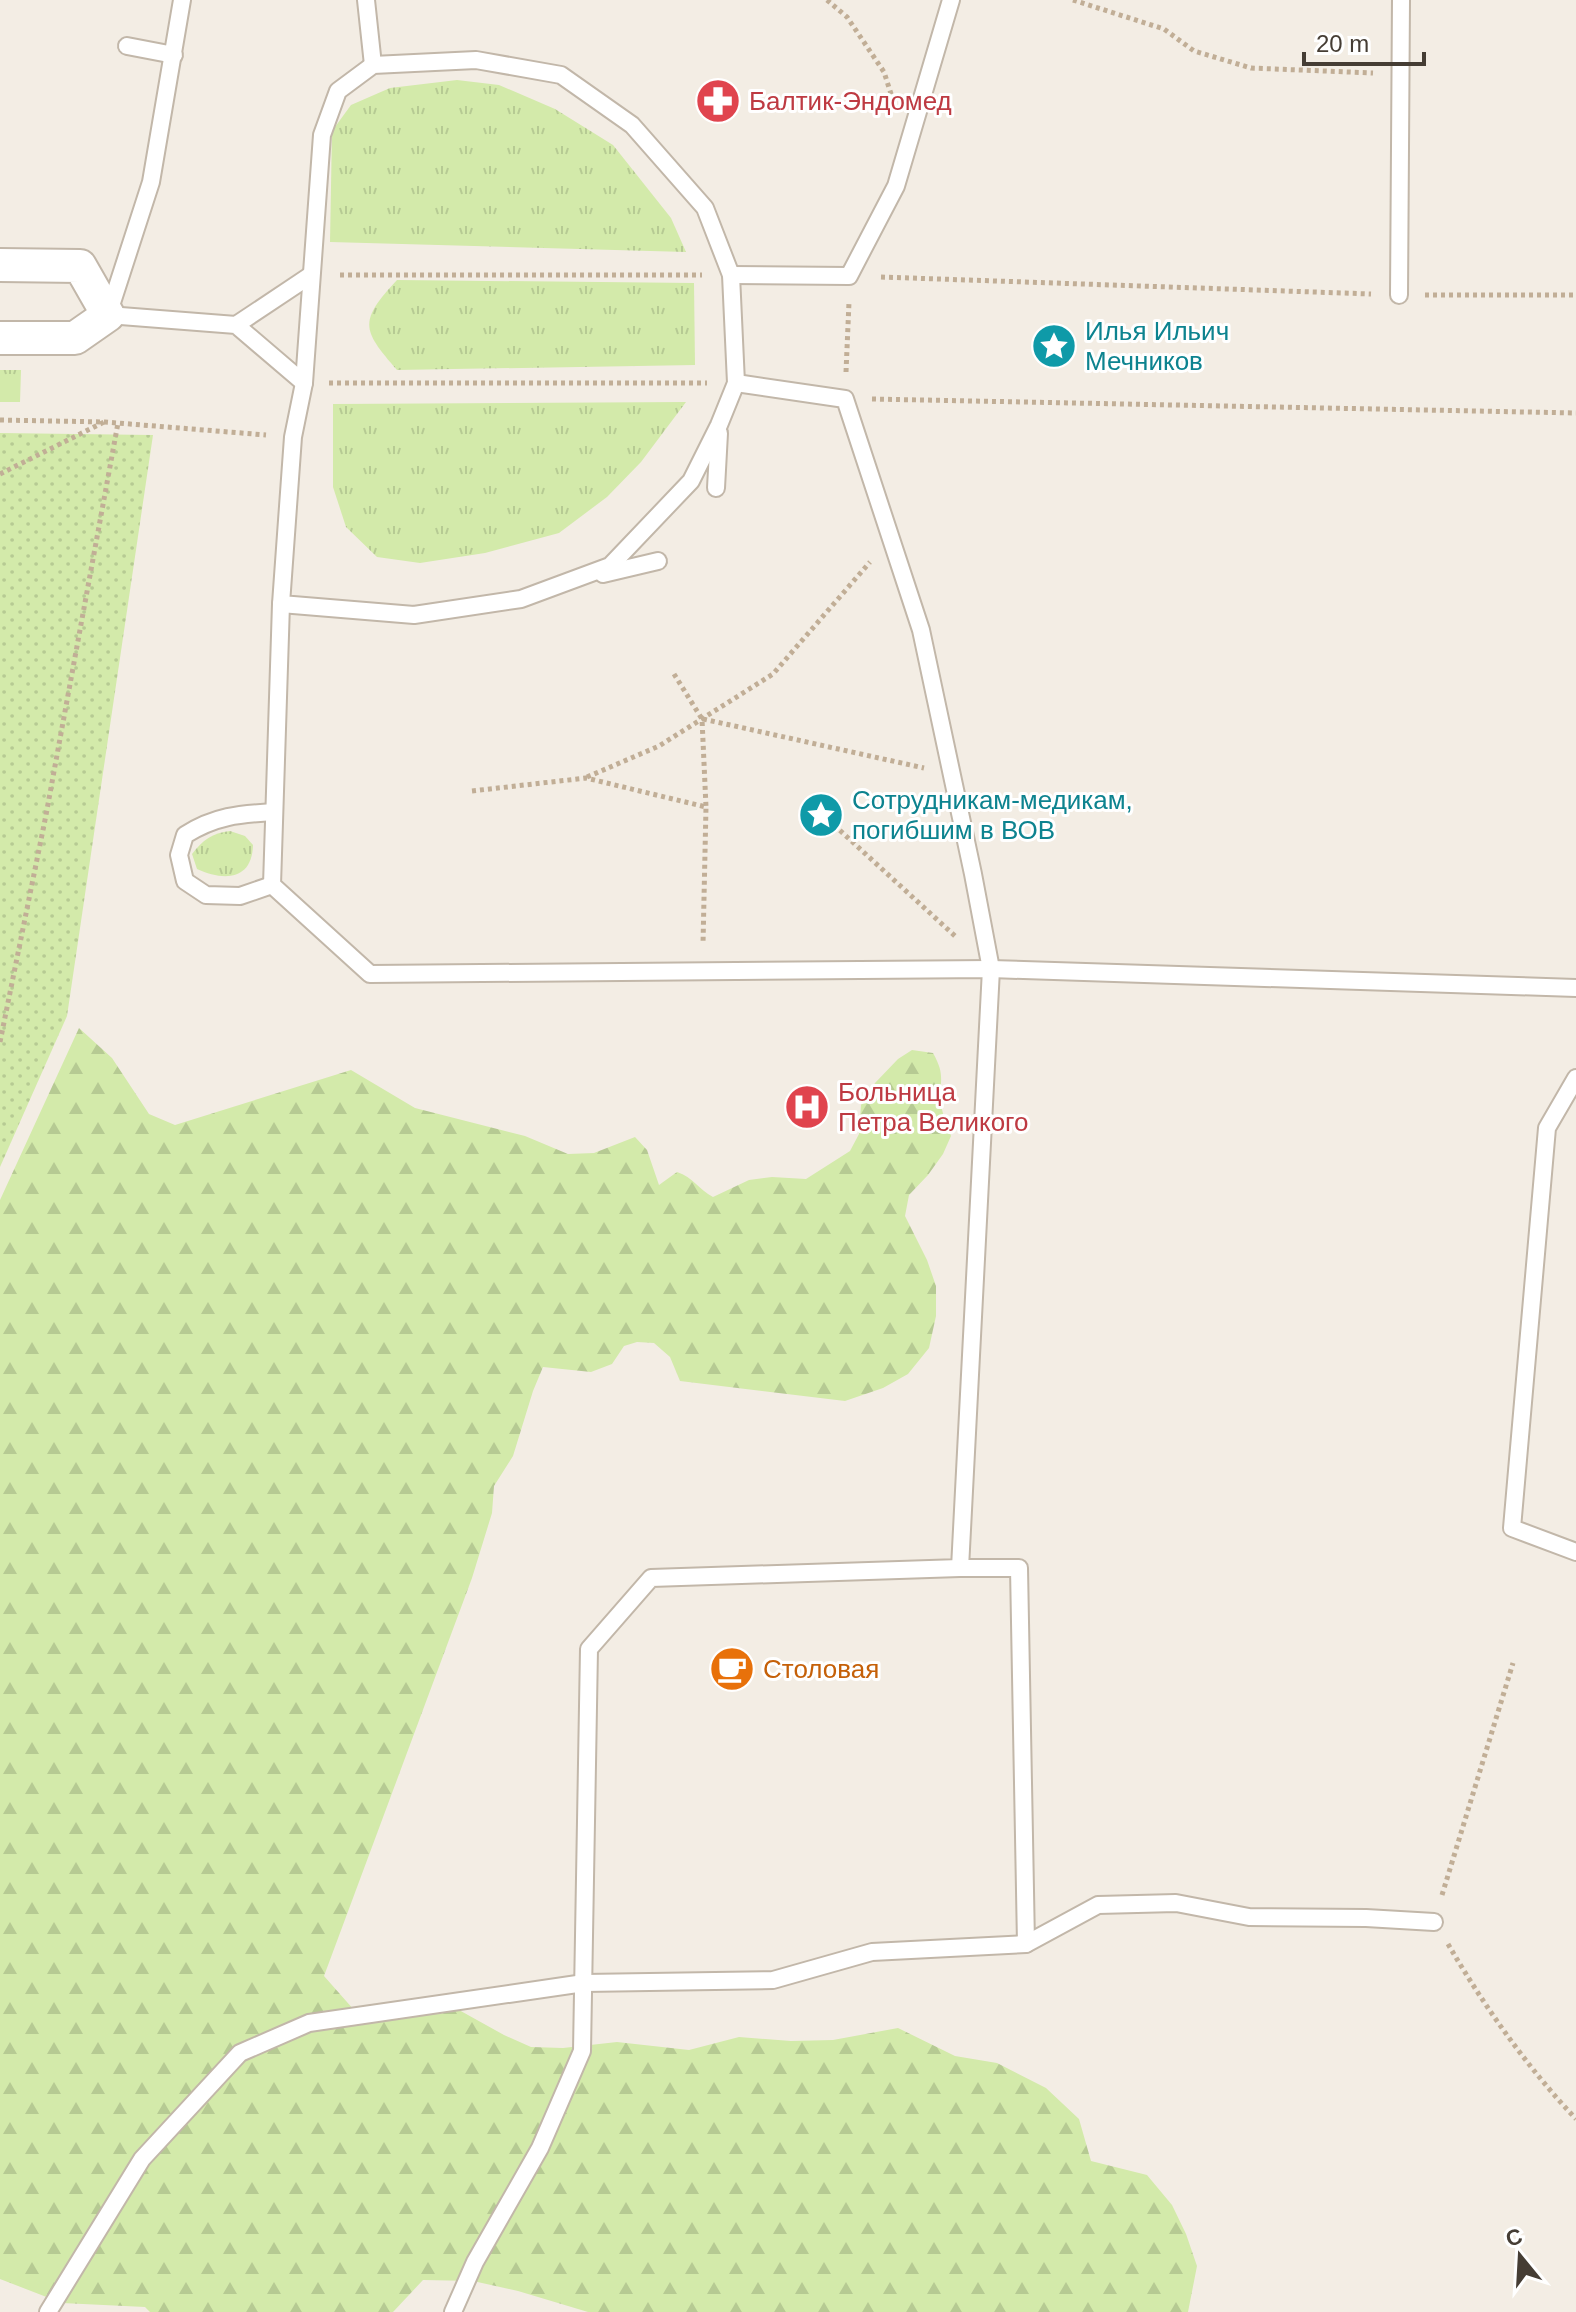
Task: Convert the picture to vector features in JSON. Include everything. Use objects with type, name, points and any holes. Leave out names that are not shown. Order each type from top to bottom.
[{"type":"street","points":[[0,265],[80,266],[108,315],[75,338],[0,338]]},
{"type":"lane","points":[[182,0],[151,182],[108,315],[236,325],[304,383]]},
{"type":"lane","points":[[366,0],[373,65]]},
{"type":"lane","points":[[731,275],[849,276],[896,186],[951,0]]},
{"type":"lane","points":[[1399,295],[1401,0]]},
{"type":"lane","points":[[127,46],[174,55]]},
{"type":"lane","points":[[281,604],[414,615],[521,599],[610,566],[691,481],[736,383],[731,275],[705,208],[632,125],[561,75],[476,60],[373,65],[338,91],[322,135],[304,383],[293,437],[281,604],[272,885],[370,974],[991,969],[1576,988]]},
{"type":"lane","points":[[236,325],[311,275]]},
{"type":"lane","points":[[736,383],[845,399],[921,630],[991,969],[960,1568]]},
{"type":"lane","points":[[716,488],[719,425]]},
{"type":"lane","points":[[566,582],[658,561]]},
{"type":"lane","points":[[272,885],[240,896],[206,895],[185,881],[179,855],[185,835],[205,822],[233,815],[274,812]]},
{"type":"lane","points":[[1576,1078],[1547,1128],[1512,1528],[1576,1552]]},
{"type":"lane","points":[[453,2312],[475,2262],[540,2148],[582,2051],[589,1649],[651,1578],[1019,1568],[1026,1944]]},
{"type":"lane","points":[[48,2312],[142,2159],[240,2053],[309,2023],[584,1983],[773,1980],[872,1952],[1026,1944],[1098,1905],[1176,1903],[1249,1917],[1434,1922]]},
{"type":"path","points":[[827,0],[847,17],[884,72],[907,148]]},
{"type":"path","points":[[1073,0],[1164,29],[1194,51],[1251,68],[1400,74]]},
{"type":"path","points":[[311,275],[731,275]]},
{"type":"path","points":[[1576,295],[1399,295],[849,276],[845,399],[1576,413]]},
{"type":"path","points":[[304,383],[736,383]]},
{"type":"path","points":[[0,420],[105,422],[293,437]]},
{"type":"path","points":[[0,474],[105,422]]},
{"type":"path","points":[[0,1042],[46,815],[118,423]]},
{"type":"path","points":[[472,791],[586,778],[659,746],[773,674],[891,538]]},
{"type":"path","points":[[674,674],[702,719],[706,807],[702,972]]},
{"type":"path","points":[[702,719],[952,774]]},
{"type":"path","points":[[586,778],[706,807]]},
{"type":"path","points":[[834,825],[991,969]]},
{"type":"path","points":[[1513,1663],[1434,1922],[1467,1977],[1537,2076],[1576,2119]]},
{"type":"green space","points":[[457,80],[499,85],[555,109],[613,145],[671,218],[686,252],[330,242],[332,131],[351,105],[390,88]]},
{"type":"green space","points":[[397,280],[694,283],[695,365],[397,370],[376,344],[369,325],[376,306]]},
{"type":"green space","points":[[0,370],[21,370],[20,402],[0,402]]},
{"type":"green space","points":[[686,402],[641,462],[607,497],[559,533],[485,553],[420,563],[377,557],[346,527],[333,487],[333,404]]},
{"type":"green space","points":[[0,433],[153,435],[67,1016],[0,1167]]},
{"type":"green space","points":[[230,831],[245,836],[253,845],[251,857],[242,872],[226,876],[197,869],[192,854],[196,849],[213,835]]},
{"type":"green space","points":[[79,1028],[112,1058],[149,1114],[175,1125],[351,1070],[415,1108],[525,1136],[568,1154],[594,1153],[635,1137],[647,1150],[659,1185],[677,1172],[713,1197],[749,1180],[772,1177],[806,1179],[850,1151],[859,1134],[861,1105],[875,1083],[898,1059],[912,1050],[933,1053],[941,1073],[942,1108],[951,1136],[943,1154],[909,1195],[905,1216],[936,1286],[936,1316],[929,1348],[908,1374],[883,1388],[845,1401],[680,1381],[670,1357],[654,1343],[637,1342],[624,1346],[612,1364],[591,1372],[543,1367],[513,1456],[494,1486],[492,1513],[472,1578],[324,1976],[362,2019],[418,2002],[459,2010],[531,2047],[563,2048],[617,2042],[689,2050],[739,2037],[833,2040],[898,2028],[955,2056],[997,2063],[1046,2088],[1079,2119],[1091,2161],[1147,2175],[1172,2205],[1197,2266],[1188,2312],[588,2312],[473,2281],[423,2280],[393,2312],[150,2312],[145,2307],[62,2303],[0,2279],[0,1200]]},
{"type":"place","name":"Балтик-Эндомед","points":[[718,101]]},
{"type":"place","name":"Илья Ильич Мечников","points":[[1054,346]]},
{"type":"place","name":"Сотрудникам-медикам, погибшим в ВОВ","points":[[821,815]]},
{"type":"place","name":"Больница Петра Великого","points":[[807,1107]]},
{"type":"place","name":"Столовая","points":[[732,1669]]}]
